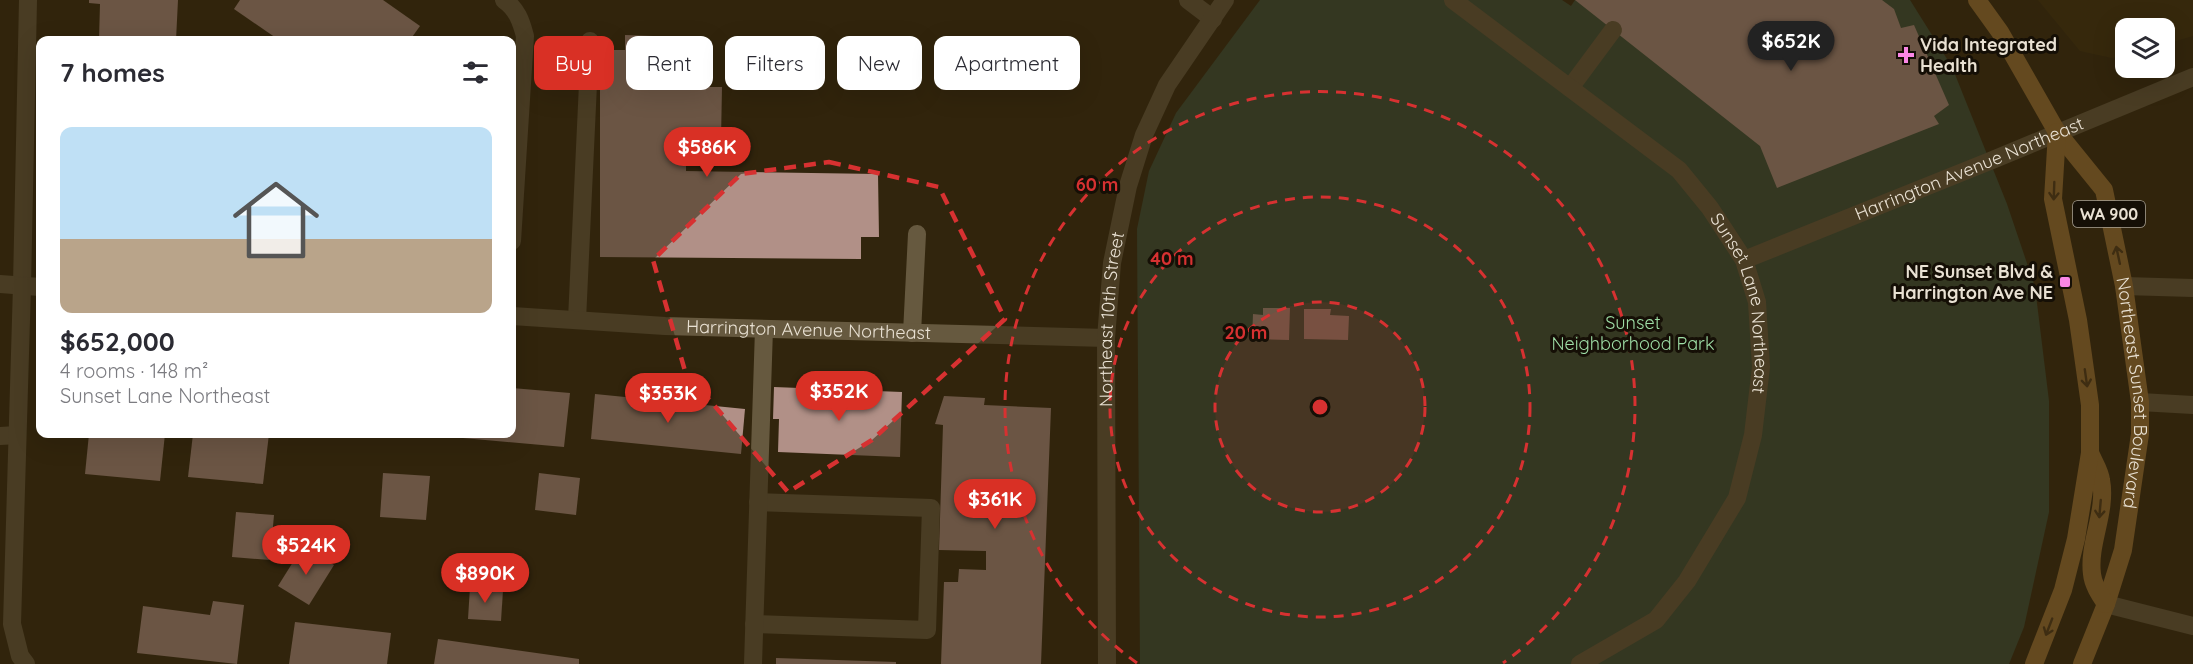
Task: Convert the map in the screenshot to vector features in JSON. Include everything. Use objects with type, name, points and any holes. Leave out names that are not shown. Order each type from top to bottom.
[{"type":"main road","name":"Northeast Sunset Boulevard","points":[[1977,0],[2000,32],[2056,132],[2104,190],[2124,286],[2140,402],[2140,434],[2122,550],[2106,604],[2082,664]]},
{"type":"main road","name":"Northeast Sunset Boulevard","points":[[2034,664],[2063,590],[2076,539],[2090,453],[2090,405],[2079,330],[2053,199],[2056,132]]},
{"type":"main road","points":[[2090,453],[2101,479],[2101,511],[2092,562],[2092,576],[2106,604]]},
{"type":"street","points":[[26,664],[20,656],[12,624],[9,435],[22,286],[28,0]]},
{"type":"street","points":[[504,0],[512,6],[520,19],[525,36],[516,178]]},
{"type":"street","points":[[1188,0],[1213,19]]},
{"type":"street","name":"Northeast 10th Street","points":[[1107,664],[1106,338],[1113,263],[1128,186],[1144,135],[1167,85],[1225,0]]},
{"type":"street","name":"Sunset Lane Northeast","points":[[1453,0],[1679,170],[1710,208],[1744,260],[1757,302],[1761,367],[1753,435],[1737,498],[1687,581],[1656,620],[1580,664]]},
{"type":"street","points":[[1570,88],[1613,30]]},
{"type":"street","name":"Harrington Avenue Northeast","points":[[1744,260],[1990,162],[2056,132],[2193,77]]},
{"type":"street","points":[[576,320],[588,90]]},
{"type":"street","points":[[912,333],[917,234]]},
{"type":"street","points":[[0,284],[36,287]]},
{"type":"street","points":[[2124,286],[2193,288]]},
{"type":"street","name":"Harrington Avenue Northeast","points":[[516,316],[665,326],[1106,338]]},
{"type":"street","points":[[753,664],[764,329]]},
{"type":"street","points":[[2140,402],[2193,405]]},
{"type":"street","points":[[754,624],[927,630],[931,508],[758,502]]},
{"type":"street","points":[[2106,604],[2193,626]]},
{"type":"highlighted area","points":[[829,162],[939,187],[1005,319],[872,440],[788,492],[685,371],[653,260],[741,174]]},
{"type":"shaded area","points":[[2038,0],[2193,0],[2193,36],[2175,41],[2175,18],[2115,18],[2115,57],[2080,51]]},
{"type":"green space","name":"Sunset Neighborhood Park","points":[[1260,0],[1562,0],[1571,6],[1575,0],[1910,0],[1952,67],[2007,204],[2035,287],[2049,401],[2049,512],[2024,627],[2009,664],[1140,664],[1137,229],[1149,171],[1176,113]]},
{"type":"building","points":[[89,0],[178,0],[176,36],[99,36],[100,4],[89,3]]},
{"type":"building","points":[[240,0],[383,0],[420,26],[413,36],[273,36],[234,9]]},
{"type":"building","points":[[1575,0],[1882,0],[1894,9],[1901,28],[1914,25],[1949,105],[1934,116],[1939,124],[1777,188],[1760,146]]},
{"type":"building","points":[[625,35],[653,36],[626,36],[626,90],[713,90],[713,87],[722,87],[721,139],[686,139],[686,171],[878,174],[879,237],[861,237],[861,259],[600,257],[600,90],[614,90],[614,50],[625,50]]},
{"type":"building","points":[[1263,308],[1290,308],[1289,340],[1252,339],[1253,314],[1263,315]]},
{"type":"building","points":[[1304,309],[1331,309],[1330,315],[1349,316],[1348,340],[1304,339]]},
{"type":"building","points":[[774,387],[902,392],[900,457],[778,452],[779,419],[773,419]]},
{"type":"building","points":[[516,388],[570,393],[564,447],[463,438],[516,438]]},
{"type":"building","points":[[595,394],[745,409],[741,454],[591,439]]},
{"type":"building","points":[[944,396],[985,398],[984,405],[1051,408],[1041,664],[941,664],[944,582],[958,582],[959,569],[986,570],[986,551],[939,550],[943,425],[935,424]]},
{"type":"building","points":[[89,438],[165,438],[160,481],[85,474]]},
{"type":"building","points":[[193,438],[269,438],[263,484],[188,477]]},
{"type":"building","points":[[383,473],[430,476],[426,520],[380,517]]},
{"type":"building","points":[[539,473],[580,478],[576,515],[535,510]]},
{"type":"building","points":[[236,512],[274,515],[270,560],[232,557]]},
{"type":"building","points":[[303,546],[334,565],[309,605],[278,586]]},
{"type":"building","points":[[470,587],[503,590],[501,621],[468,619]]},
{"type":"building","points":[[213,601],[244,605],[237,664],[137,653],[143,606],[210,615]]},
{"type":"building","points":[[295,622],[391,633],[387,664],[289,664]]},
{"type":"building","points":[[438,639],[579,659],[579,664],[434,664]]},
{"type":"building","points":[[776,658],[896,662],[896,664],[776,664]]},
{"type":"place","name":"Vida Integrated Health","points":[[1906,55]]},
{"type":"place","name":"NE Sunset Blvd & Harrington Ave NE","points":[[2065,282]]}]
